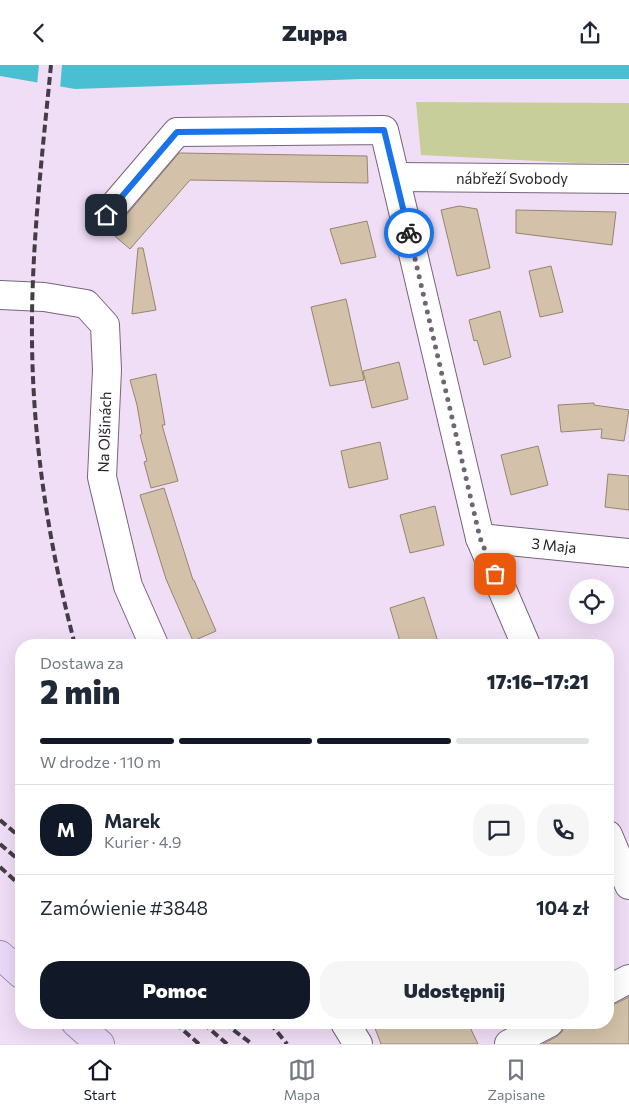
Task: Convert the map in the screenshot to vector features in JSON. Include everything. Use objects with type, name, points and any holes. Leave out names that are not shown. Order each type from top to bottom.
[{"type":"main road","points":[[0,955],[15,969]]},
{"type":"main road","points":[[83,1029],[100,1044]]},
{"type":"street","points":[[106,215],[177,132],[384,130],[480,538],[523,639]]},
{"type":"street","name":"nábřeží Svobody","points":[[396,177],[629,179]]},
{"type":"street","name":"Na Olšinách","points":[[0,295],[44,297],[86,304],[105,325],[107,370],[102,477],[128,586],[151,639]]},
{"type":"street","name":"3 Maja","points":[[480,538],[629,553]]},
{"type":"street","points":[[614,849],[629,885]]},
{"type":"street","points":[[614,987],[629,979]]},
{"type":"street","points":[[348,1029],[358,1044]]},
{"type":"street","points":[[509,1044],[538,1029]]},
{"type":"green space","points":[[416,102],[629,103],[629,163],[578,163],[421,155]]},
{"type":"water","points":[[0,65],[629,65],[629,79],[361,79],[75,89],[0,76]]},
{"type":"pier","points":[[39,65],[62,65],[60,89],[37,85]]},
{"type":"building","points":[[179,153],[367,156],[368,183],[190,180],[130,249],[110,232]]},
{"type":"building","points":[[459,206],[477,209],[490,268],[457,276],[441,210]]},
{"type":"building","points":[[516,210],[616,212],[612,245],[516,233]]},
{"type":"building","points":[[367,221],[376,257],[341,264],[330,229]]},
{"type":"building","points":[[138,248],[143,248],[156,310],[132,314]]},
{"type":"building","points":[[551,266],[563,312],[540,317],[529,271]]},
{"type":"building","points":[[346,299],[364,380],[330,386],[311,307]]},
{"type":"building","points":[[500,311],[511,357],[484,365],[477,340],[474,341],[469,320]]},
{"type":"building","points":[[399,362],[408,399],[372,408],[363,371]]},
{"type":"building","points":[[156,374],[165,425],[162,425],[178,481],[151,488],[144,462],[147,461],[140,435],[142,434],[137,405],[130,380]]},
{"type":"building","points":[[594,403],[594,405],[629,410],[624,441],[601,438],[602,429],[561,432],[558,405]]},
{"type":"building","points":[[380,442],[388,479],[349,488],[341,451]]},
{"type":"building","points":[[538,446],[548,485],[511,495],[501,455]]},
{"type":"building","points":[[608,474],[629,476],[629,510],[605,507]]},
{"type":"building","points":[[164,488],[193,580],[216,631],[198,639],[192,639],[166,579],[140,495]]},
{"type":"building","points":[[435,506],[444,545],[410,553],[400,515]]},
{"type":"building","points":[[424,597],[437,639],[399,639],[390,608]]},
{"type":"building","points":[[629,997],[629,1044],[543,1044],[556,1037],[563,1029],[614,1029],[615,1004]]},
{"type":"building","points":[[375,1029],[471,1029],[478,1044],[381,1044]]},
{"type":"railway","points":[[51,65],[35,237],[32,307],[33,380],[35,418],[44,495],[57,570],[74,639]]},
{"type":"railway","points":[[0,820],[15,833]]},
{"type":"railway","points":[[0,844],[15,857]]},
{"type":"railway","points":[[0,867],[15,881]]},
{"type":"railway","points":[[182,1029],[199,1044]]},
{"type":"railway","points":[[210,1029],[227,1044]]},
{"type":"railway","points":[[232,1029],[252,1044]]},
{"type":"railway","points":[[275,1029],[287,1044]]},
{"type":"way so far","points":[[409,233],[480,538],[495,574]]},
{"type":"route","points":[[106,215],[177,132],[384,130],[409,233]]}]
